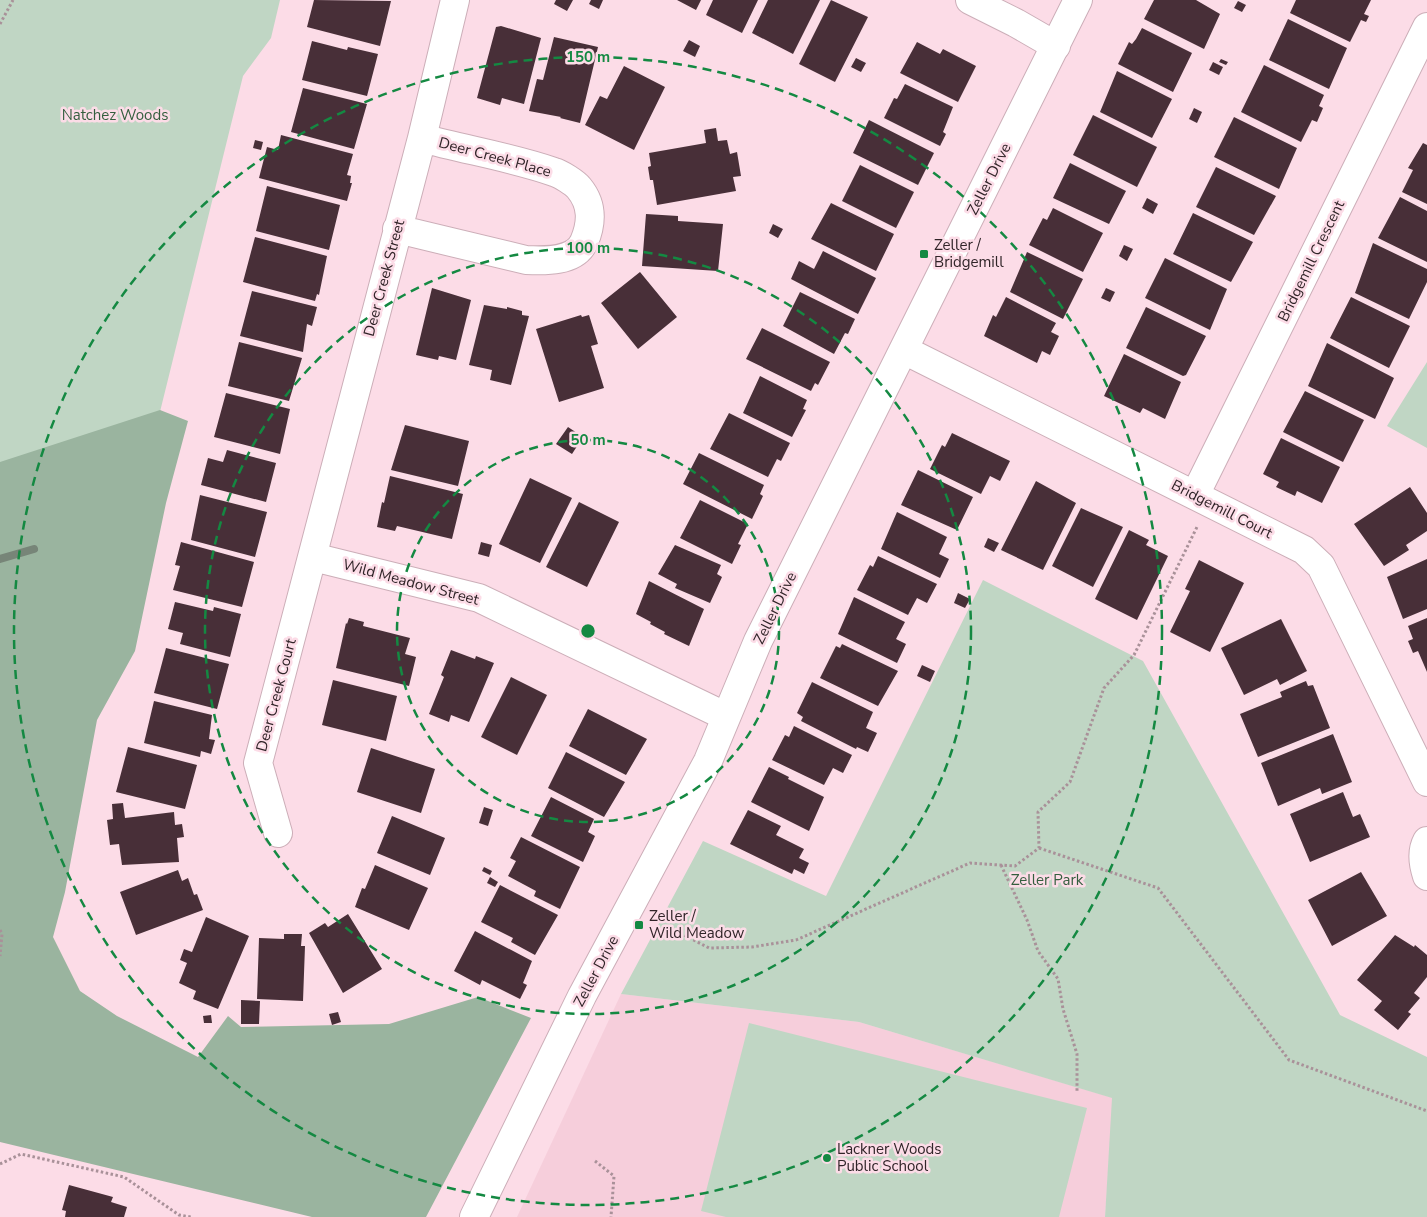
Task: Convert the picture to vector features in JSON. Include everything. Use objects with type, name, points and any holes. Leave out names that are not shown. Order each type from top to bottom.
[{"type":"street","name":"Deer Creek Street","points":[[313,557],[422,138],[455,0]]},
{"type":"street","points":[[970,0],[1056,46]]},
{"type":"street","name":"Zeller Drive","points":[[474,1217],[582,996],[708,761],[725,716],[758,641],[1078,0]]},
{"type":"street","name":"Bridgemill Crescent","points":[[1198,507],[1427,27]]},
{"type":"street","name":"Deer Creek Place","points":[[397,229],[526,260],[546,261],[567,257],[582,245],[590,226],[589,206],[579,188],[556,172],[422,138]]},
{"type":"street","name":"Bridgemill Court","points":[[904,350],[1198,507],[1304,550],[1321,566],[1427,782]]},
{"type":"street","name":"Wild Meadow Street","points":[[313,557],[479,598],[725,716]]},
{"type":"street","name":"Deer Creek Court","points":[[278,833],[258,763],[313,557]]},
{"type":"street","points":[[1427,841],[1424,847],[1423,865],[1427,876]]},
{"type":"path","points":[[0,24],[13,0]]},
{"type":"path","points":[[1039,848],[1038,812],[1070,782],[1104,688],[1134,655],[1198,507]]},
{"type":"path","points":[[680,933],[709,948],[752,947],[796,940],[970,863],[1015,866],[1039,848]]},
{"type":"path","points":[[1039,848],[1158,888],[1289,1060],[1427,1111]]},
{"type":"path","points":[[1000,865],[1027,920],[1038,950],[1058,979],[1063,1009],[1077,1054],[1077,1091]]},
{"type":"path","points":[[0,930],[2,934],[0,956]]},
{"type":"path","points":[[0,1164],[21,1154],[124,1177],[179,1215],[191,1217]]},
{"type":"path","points":[[595,1161],[614,1176],[611,1217]]},
{"type":"shaded area","name":"Lackner Woods Public School","points":[[621,994],[859,1022],[1113,1098],[1105,1217],[517,1217]]},
{"type":"green space","name":"Natchez Woods","points":[[0,0],[280,0],[271,38],[243,76],[47,869],[0,969]]},
{"type":"green space","points":[[1427,362],[1427,448],[1387,426]]},
{"type":"green space","points":[[160,410],[188,421],[166,503],[135,651],[97,720],[65,892],[53,937],[80,991],[117,1016],[198,1057],[228,1016],[241,1027],[389,1024],[478,997],[531,1018],[426,1217],[312,1217],[0,1142],[0,462]]},
{"type":"green space","name":"Zeller Park","points":[[983,580],[1143,661],[1340,1015],[1427,1057],[1427,1217],[1105,1217],[1112,1098],[859,1022],[621,994],[703,841],[826,896]]},
{"type":"green space","points":[[749,1023],[1087,1108],[1059,1217],[726,1217],[701,1211]]},
{"type":"building","points":[[314,0],[391,1],[380,46],[307,27]]},
{"type":"building","points":[[556,0],[573,0],[567,11],[554,4]]},
{"type":"building","points":[[591,0],[603,0],[599,9],[589,4]]},
{"type":"building","points":[[677,0],[701,0],[696,10]]},
{"type":"building","points":[[713,0],[758,0],[742,33],[706,15]]},
{"type":"building","points":[[768,0],[820,0],[793,54],[752,33]]},
{"type":"building","points":[[831,0],[868,17],[835,82],[799,64]]},
{"type":"building","points":[[1154,0],[1196,0],[1220,14],[1204,49],[1144,19]]},
{"type":"building","points":[[1296,0],[1371,0],[1364,14],[1369,16],[1366,22],[1361,20],[1350,42],[1290,13]]},
{"type":"building","points":[[1238,1],[1246,5],[1242,12],[1234,8]]},
{"type":"building","points":[[1288,19],[1347,48],[1329,89],[1269,60]]},
{"type":"building","points":[[501,26],[541,38],[524,104],[502,98],[500,105],[477,98],[496,27]]},
{"type":"building","points":[[1142,28],[1192,53],[1173,92],[1118,64],[1129,42],[1132,44]]},
{"type":"building","points":[[554,37],[598,47],[580,123],[529,111],[537,79],[543,80]]},
{"type":"building","points":[[689,40],[700,46],[695,57],[683,51]]},
{"type":"building","points":[[312,41],[347,50],[348,47],[378,54],[367,96],[302,80]]},
{"type":"building","points":[[917,42],[940,54],[943,49],[976,66],[958,102],[900,73]]},
{"type":"building","points":[[856,58],[866,63],[861,72],[851,67]]},
{"type":"building","points":[[1221,59],[1228,62],[1226,65],[1219,62]]},
{"type":"building","points":[[1213,62],[1223,67],[1219,75],[1209,70]]},
{"type":"building","points":[[1264,65],[1324,95],[1319,106],[1323,108],[1317,122],[1312,120],[1301,142],[1241,112]]},
{"type":"building","points":[[624,66],[665,87],[634,150],[585,125],[600,96],[607,99]]},
{"type":"building","points":[[1117,71],[1172,99],[1152,138],[1100,112]]},
{"type":"building","points":[[905,84],[953,107],[943,132],[946,134],[940,146],[884,118],[894,98],[897,99]]},
{"type":"building","points":[[303,88],[367,104],[354,149],[291,132]]},
{"type":"building","points":[[1194,108],[1202,112],[1197,123],[1189,119]]},
{"type":"building","points":[[1093,115],[1157,147],[1137,187],[1073,155]]},
{"type":"building","points":[[1234,117],[1297,148],[1279,189],[1214,157]]},
{"type":"building","points":[[869,120],[934,153],[918,185],[853,153]]},
{"type":"building","points":[[716,128],[718,141],[727,140],[730,154],[737,152],[741,176],[733,177],[736,191],[657,205],[653,180],[650,180],[648,167],[651,166],[649,153],[706,143],[704,130]]},
{"type":"building","points":[[281,135],[353,154],[347,175],[351,176],[350,183],[352,183],[347,201],[259,178],[267,147],[278,150]]},
{"type":"building","points":[[255,140],[263,142],[261,150],[253,148]]},
{"type":"building","points":[[1423,143],[1427,145],[1427,204],[1402,192],[1413,170],[1408,168]]},
{"type":"building","points":[[1070,163],[1126,191],[1109,224],[1053,198]]},
{"type":"building","points":[[860,165],[914,192],[896,228],[842,201]]},
{"type":"building","points":[[1216,167],[1276,196],[1254,235],[1196,207]]},
{"type":"building","points":[[267,186],[340,205],[329,250],[256,231]]},
{"type":"building","points":[[1400,197],[1427,211],[1427,262],[1378,238]]},
{"type":"building","points":[[1147,198],[1158,204],[1153,214],[1142,208]]},
{"type":"building","points":[[831,203],[894,234],[876,271],[811,239]]},
{"type":"building","points":[[1053,208],[1103,233],[1083,272],[1029,245],[1043,218],[1047,220]]},
{"type":"building","points":[[1193,213],[1253,242],[1231,282],[1173,254]]},
{"type":"building","points":[[646,214],[678,216],[678,221],[723,224],[718,271],[642,266]]},
{"type":"building","points":[[773,224],[783,229],[778,238],[769,233]]},
{"type":"building","points":[[255,237],[327,256],[319,295],[317,294],[315,301],[243,282]]},
{"type":"building","points":[[1373,243],[1427,269],[1427,282],[1409,319],[1355,293]]},
{"type":"building","points":[[1124,245],[1133,249],[1127,261],[1119,256]]},
{"type":"building","points":[[823,251],[876,278],[858,314],[791,279],[799,261],[814,269]]},
{"type":"building","points":[[1027,252],[1083,279],[1063,319],[1010,292]]},
{"type":"building","points":[[1165,258],[1227,289],[1210,330],[1145,298]]},
{"type":"building","points":[[640,272],[677,317],[638,349],[601,303]]},
{"type":"building","points":[[432,288],[471,300],[456,360],[439,356],[438,360],[416,355]]},
{"type":"building","points":[[1106,288],[1115,292],[1110,302],[1101,298]]},
{"type":"building","points":[[252,291],[317,307],[312,326],[307,324],[303,352],[240,336]]},
{"type":"building","points":[[800,292],[855,319],[848,334],[845,333],[834,354],[783,326]]},
{"type":"building","points":[[1006,297],[1056,323],[1051,332],[1059,336],[1050,355],[1042,351],[1037,363],[984,336],[993,315],[996,317]]},
{"type":"building","points":[[1351,297],[1410,326],[1389,368],[1330,338]]},
{"type":"building","points":[[484,305],[507,309],[507,307],[522,311],[522,315],[529,316],[511,385],[490,380],[492,370],[469,365]]},
{"type":"building","points":[[1146,307],[1206,336],[1186,375],[1183,376],[1126,348]]},
{"type":"building","points":[[581,315],[582,317],[589,315],[598,344],[591,346],[604,388],[559,402],[536,329]]},
{"type":"building","points":[[762,328],[830,362],[818,385],[815,383],[811,391],[746,359]]},
{"type":"building","points":[[239,342],[302,358],[289,401],[228,386]]},
{"type":"building","points":[[1327,343],[1394,378],[1375,419],[1308,386]]},
{"type":"building","points":[[1124,354],[1181,382],[1165,419],[1143,408],[1140,413],[1104,396]]},
{"type":"building","points":[[760,376],[807,400],[803,409],[806,410],[792,437],[743,413]]},
{"type":"building","points":[[1305,391],[1364,420],[1343,462],[1283,432]]},
{"type":"building","points":[[226,393],[290,409],[280,454],[214,437]]},
{"type":"building","points":[[729,413],[790,443],[781,461],[777,459],[768,477],[710,449]]},
{"type":"building","points":[[405,425],[469,441],[458,486],[391,470]]},
{"type":"building","points":[[568,427],[583,437],[572,454],[556,444]]},
{"type":"building","points":[[952,433],[1010,461],[1000,481],[990,476],[981,494],[930,469],[942,445],[945,447]]},
{"type":"building","points":[[1281,438],[1340,467],[1322,503],[1297,491],[1295,496],[1276,487],[1279,482],[1263,474]]},
{"type":"building","points":[[227,450],[276,463],[266,502],[201,485],[208,458],[223,462]]},
{"type":"building","points":[[699,453],[764,485],[760,494],[763,496],[752,519],[683,484]]},
{"type":"building","points":[[918,470],[973,497],[957,530],[901,505]]},
{"type":"building","points":[[390,476],[463,494],[452,539],[397,526],[395,531],[377,527]]},
{"type":"building","points":[[530,478],[572,498],[540,563],[499,544]]},
{"type":"building","points":[[1036,481],[1076,503],[1043,570],[1001,550]]},
{"type":"building","points":[[1410,487],[1427,513],[1427,531],[1406,545],[1409,550],[1384,566],[1354,524]]},
{"type":"building","points":[[200,495],[267,512],[255,557],[191,540]]},
{"type":"building","points":[[700,500],[748,524],[738,544],[741,545],[732,564],[680,538]]},
{"type":"building","points":[[579,502],[619,522],[587,587],[546,567]]},
{"type":"building","points":[[1081,508],[1123,527],[1093,587],[1052,566]]},
{"type":"building","points":[[897,512],[947,537],[939,554],[949,559],[940,578],[881,549]]},
{"type":"building","points":[[1129,530],[1149,540],[1146,545],[1168,556],[1137,620],[1095,599]]},
{"type":"building","points":[[988,538],[999,543],[994,552],[984,547]]},
{"type":"building","points":[[181,542],[254,562],[242,607],[173,590],[180,566],[175,565]]},
{"type":"building","points":[[481,542],[492,545],[489,557],[478,554]]},
{"type":"building","points":[[675,545],[721,565],[717,574],[722,577],[710,603],[675,588],[677,584],[658,574]]},
{"type":"building","points":[[878,556],[937,584],[927,603],[917,598],[908,615],[857,590],[870,565],[873,567]]},
{"type":"building","points":[[1427,559],[1427,609],[1403,619],[1387,577]]},
{"type":"building","points":[[1199,560],[1244,583],[1210,652],[1170,632],[1190,591],[1185,589]]},
{"type":"building","points":[[649,581],[704,609],[689,646],[664,634],[665,632],[650,624],[651,622],[636,614]]},
{"type":"building","points":[[958,593],[970,599],[965,608],[954,603]]},
{"type":"building","points":[[854,597],[905,622],[896,639],[906,644],[897,663],[838,634]]},
{"type":"building","points":[[175,602],[213,611],[214,607],[241,614],[230,657],[180,644],[183,633],[168,629]]},
{"type":"building","points":[[349,618],[364,622],[363,626],[410,638],[405,654],[416,657],[409,686],[336,668],[346,623]]},
{"type":"building","points":[[1427,618],[1427,672],[1418,651],[1413,653],[1408,641],[1413,639],[1408,626]]},
{"type":"building","points":[[1281,619],[1307,671],[1280,685],[1277,679],[1244,695],[1221,648]]},
{"type":"building","points":[[842,644],[898,671],[878,706],[820,678],[836,646],[840,648]]},
{"type":"building","points":[[166,648],[229,664],[217,709],[154,693]]},
{"type":"building","points":[[451,650],[475,659],[476,656],[494,663],[469,722],[451,715],[449,722],[429,714],[444,677],[441,675]]},
{"type":"building","points":[[922,665],[935,671],[930,682],[917,676]]},
{"type":"building","points":[[511,677],[547,695],[517,755],[481,737]]},
{"type":"building","points":[[333,680],[397,696],[386,741],[322,725]]},
{"type":"building","points":[[1306,681],[1308,686],[1313,685],[1330,728],[1258,757],[1240,714],[1282,697],[1280,692]]},
{"type":"building","points":[[812,682],[873,712],[866,728],[877,733],[868,752],[857,747],[856,749],[801,721],[803,717],[797,713]]},
{"type":"building","points":[[154,701],[212,715],[209,739],[215,740],[211,754],[201,751],[200,757],[144,743]]},
{"type":"building","points":[[588,709],[647,739],[626,775],[569,746]]},
{"type":"building","points":[[794,726],[852,755],[843,773],[833,768],[824,785],[772,760],[785,735],[789,737]]},
{"type":"building","points":[[1333,734],[1352,782],[1322,794],[1320,788],[1278,806],[1261,763]]},
{"type":"building","points":[[128,747],[197,765],[185,809],[116,792]]},
{"type":"building","points":[[371,748],[435,769],[421,813],[357,792]]},
{"type":"building","points":[[566,752],[625,782],[604,817],[548,788]]},
{"type":"building","points":[[769,767],[824,797],[809,831],[751,802]]},
{"type":"building","points":[[1343,792],[1353,817],[1360,814],[1370,837],[1310,862],[1290,814]]},
{"type":"building","points":[[551,797],[594,819],[588,832],[595,836],[583,862],[531,836]]},
{"type":"building","points":[[123,803],[125,818],[174,812],[175,825],[182,824],[184,837],[177,838],[179,862],[122,865],[119,844],[110,845],[107,820],[113,819],[112,804]]},
{"type":"building","points":[[484,807],[493,810],[488,826],[479,823]]},
{"type":"building","points":[[748,810],[781,826],[776,835],[804,849],[799,858],[809,863],[804,874],[794,869],[792,874],[730,844]]},
{"type":"building","points":[[392,816],[445,838],[430,875],[377,853]]},
{"type":"building","points":[[521,837],[580,867],[560,909],[534,896],[536,891],[508,876],[516,861],[510,858]]},
{"type":"building","points":[[375,865],[428,888],[409,930],[355,907],[362,888],[365,889]]},
{"type":"building","points":[[484,867],[492,871],[490,875],[482,871]]},
{"type":"building","points":[[178,870],[182,881],[188,878],[194,895],[197,894],[203,910],[136,935],[120,892]]},
{"type":"building","points":[[1361,872],[1387,916],[1332,946],[1308,900]]},
{"type":"building","points":[[490,877],[498,882],[495,887],[487,883]]},
{"type":"building","points":[[500,885],[558,915],[535,955],[511,942],[513,938],[481,922]]},
{"type":"building","points":[[348,914],[382,969],[343,993],[309,933],[325,923],[328,927]]},
{"type":"building","points":[[206,917],[249,936],[218,1009],[193,999],[196,991],[179,983],[187,963],[180,960],[184,949],[192,952]]},
{"type":"building","points":[[475,931],[532,961],[523,983],[527,985],[520,999],[482,980],[480,985],[454,971]]},
{"type":"building","points":[[284,934],[302,934],[301,946],[305,946],[303,1001],[257,999],[259,938],[284,939]]},
{"type":"building","points":[[1395,935],[1414,947],[1415,945],[1427,955],[1427,977],[1414,993],[1420,998],[1408,1012],[1411,1014],[1398,1030],[1374,1010],[1382,1001],[1357,980]]},
{"type":"building","points":[[241,1000],[260,1001],[259,1024],[241,1024]]},
{"type":"building","points":[[338,1012],[341,1022],[332,1025],[329,1014]]},
{"type":"building","points":[[211,1015],[212,1023],[204,1023],[203,1016]]},
{"type":"building","points":[[69,1185],[113,1197],[111,1202],[127,1207],[124,1217],[65,1217],[66,1211],[62,1210]]},
{"type":"waterway","points":[[0,559],[34,549]]},
{"type":"place","name":"Zeller / Bridgemill","points":[[924,254]]},
{"type":"place","name":"Zeller / Wild Meadow","points":[[639,925]]},
{"type":"place","name":"Lackner Woods Public School","points":[[827,1158]]}]
